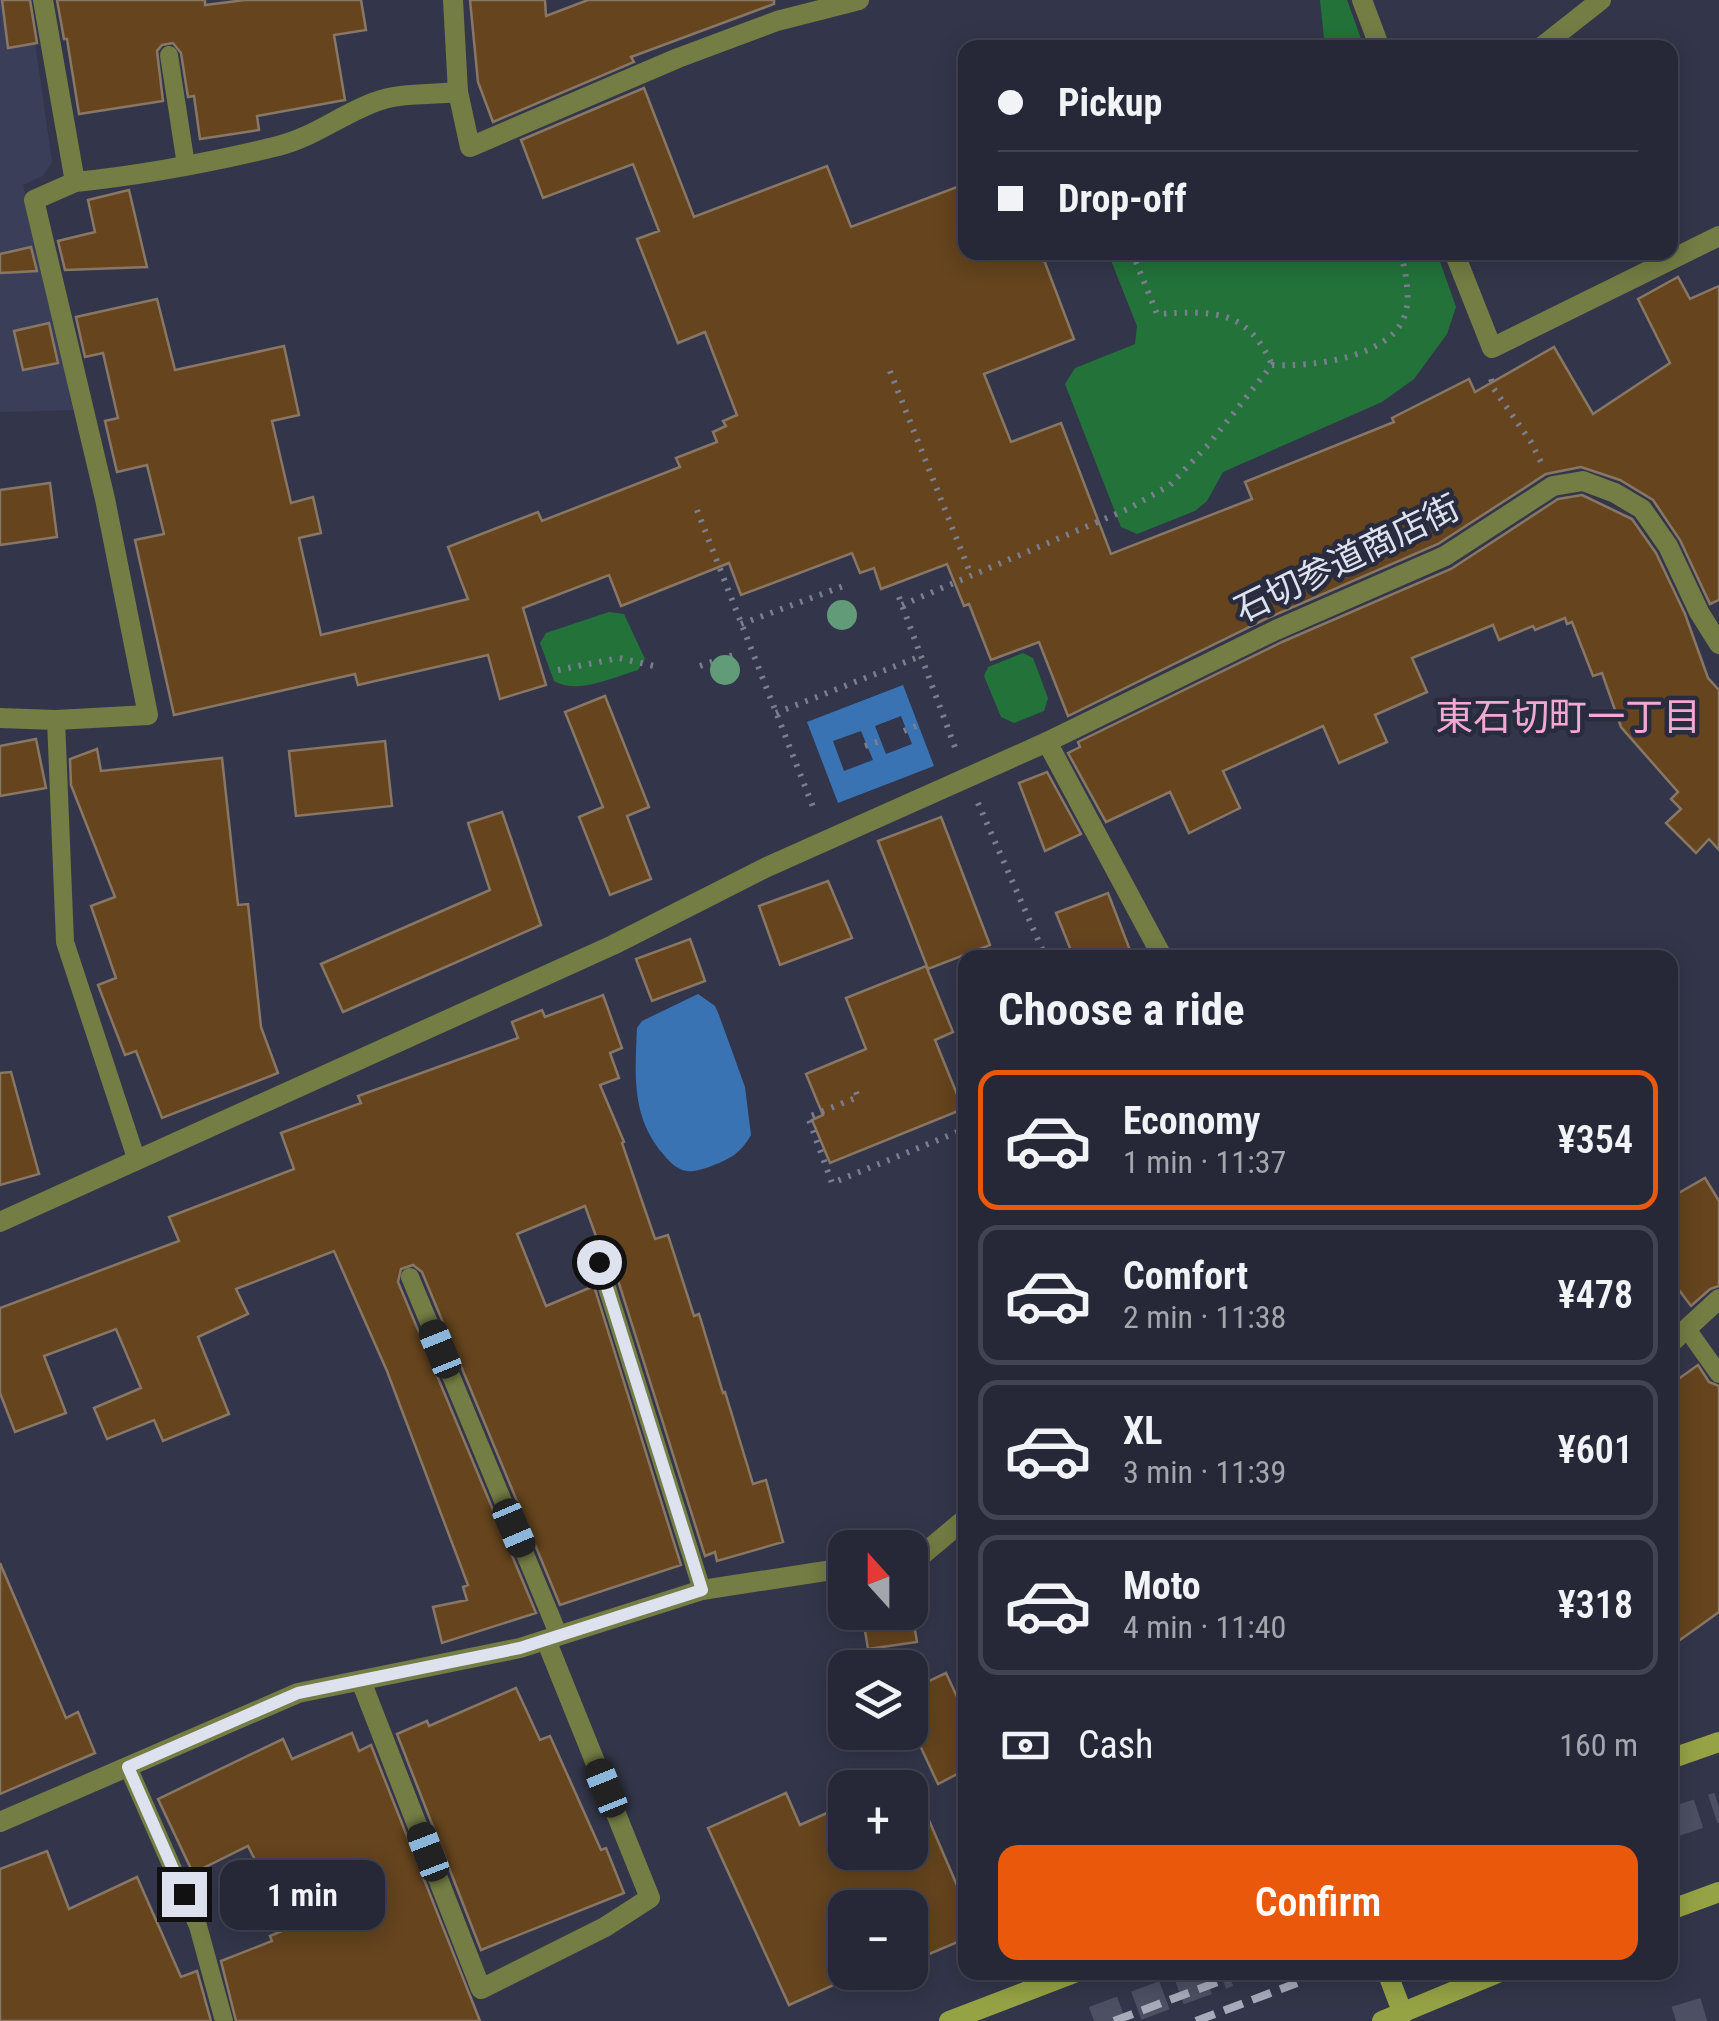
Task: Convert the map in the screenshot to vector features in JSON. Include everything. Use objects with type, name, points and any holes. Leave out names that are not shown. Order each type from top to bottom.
[{"type":"main road","points":[[1678,1756],[1719,1742]]},
{"type":"main road","points":[[1678,1907],[1719,1892]]},
{"type":"main road","points":[[949,2021],[1056,1980]]},
{"type":"main road","points":[[1389,1980],[1397,2019],[1482,1980]]},
{"type":"street","points":[[43,0],[75,182]]},
{"type":"street","points":[[453,0],[458,92],[470,147],[678,58],[776,22],[859,0]]},
{"type":"street","points":[[1362,0],[1377,40]]},
{"type":"street","points":[[1550,40],[1601,0]]},
{"type":"street","points":[[0,718],[56,720],[148,715],[104,499],[34,200],[75,182],[279,146],[339,122],[380,100],[458,92]]},
{"type":"street","points":[[1678,256],[1719,236]]},
{"type":"street","points":[[1457,260],[1492,348],[1670,260]]},
{"type":"street","points":[[1553,486],[1583,482],[1615,493],[1642,509],[1668,546],[1719,644]]},
{"type":"street","name":"石切参道商店街","points":[[0,1222],[613,945],[826,841],[1048,742],[1276,630],[1445,556],[1553,486]]},
{"type":"street","points":[[1048,742],[1159,950]]},
{"type":"street","points":[[1678,1336],[1719,1298]]},
{"type":"street","points":[[928,1551],[958,1526]]},
{"type":"street","points":[[0,1822],[298,1693],[552,1638],[702,1590],[828,1571]]},
{"type":"street","points":[[361,1680],[481,1989],[606,1927],[650,1898],[552,1638]]},
{"type":"lane","points":[[168,55],[186,165]]},
{"type":"lane","points":[[56,720],[64,942],[137,1161]]},
{"type":"lane","points":[[599,1262],[702,1590]]},
{"type":"lane","points":[[410,1277],[552,1638]]},
{"type":"lane","points":[[1686,1329],[1719,1374]]},
{"type":"lane","points":[[128,1767],[198,1926],[224,2021]]},
{"type":"path","points":[[1135,260],[1157,314],[1198,312],[1231,319],[1254,331],[1272,365]]},
{"type":"path","points":[[1272,365],[1340,360],[1394,335],[1404,320],[1408,303],[1402,260]]},
{"type":"path","points":[[1492,348],[1484,357],[1494,389],[1532,442],[1553,486]]},
{"type":"path","points":[[1042,950],[967,778],[901,601],[1128,510],[1170,485],[1209,444],[1272,365]]},
{"type":"path","points":[[890,371],[972,575]]},
{"type":"path","points":[[697,510],[826,841]]},
{"type":"path","points":[[741,624],[849,584]]},
{"type":"path","points":[[700,666],[733,655]]},
{"type":"path","points":[[776,714],[921,656]]},
{"type":"path","points":[[558,670],[619,658],[654,666]]},
{"type":"path","points":[[904,730],[921,724]]},
{"type":"path","points":[[865,746],[882,740]]},
{"type":"path","points":[[856,1092],[858,1096],[808,1117],[832,1183],[892,1154],[958,1132]]},
{"type":"shaded area","points":[[0,0],[29,0],[52,162],[43,176],[23,185],[78,410],[0,412]]},
{"type":"green space","points":[[1320,0],[1347,0],[1361,40],[1324,40]]},
{"type":"green space","points":[[1111,260],[1439,260],[1456,307],[1447,334],[1414,379],[1382,402],[1223,472],[1207,501],[1195,511],[1137,534],[1121,527],[1065,384],[1075,368],[1135,344],[1137,326]]},
{"type":"green space","points":[[609,612],[624,614],[645,659],[638,670],[585,686],[554,681],[540,643],[546,633]]},
{"type":"green space","points":[[1023,653],[1033,658],[1048,698],[1044,711],[1014,723],[1001,717],[984,676],[988,667]]},
{"type":"water","points":[[903,685],[934,766],[838,803],[807,722]],"holes":[[[901,716],[912,744],[886,754],[875,726]],[[861,731],[873,760],[844,771],[833,741]]]},
{"type":"water","points":[[698,994],[715,1006],[719,1015],[745,1087],[751,1135],[729,1158],[689,1171],[668,1160],[645,1125],[637,1094],[637,1028],[642,1021]]},
{"type":"building","points":[[2,0],[30,0],[37,43],[8,48]]},
{"type":"building","points":[[57,0],[205,0],[205,5],[245,0],[361,0],[366,30],[334,35],[345,100],[257,116],[259,130],[200,139],[194,96],[188,97],[181,53],[173,43],[162,45],[157,51],[163,101],[79,114]]},
{"type":"building","points":[[470,0],[545,0],[546,16],[588,0],[774,0],[774,4],[631,57],[634,62],[493,122],[478,82]]},
{"type":"building","points":[[644,88],[694,217],[827,166],[851,227],[958,187],[958,260],[1044,260],[1074,339],[984,374],[1011,442],[1061,423],[1111,554],[1252,499],[1245,482],[1394,422],[1392,418],[1469,379],[1475,392],[1554,347],[1593,414],[1670,363],[1638,299],[1678,277],[1690,299],[1719,286],[1719,600],[1710,604],[1680,540],[1653,500],[1620,480],[1581,467],[1546,474],[1438,544],[1270,617],[1068,716],[1039,642],[991,660],[969,604],[964,606],[947,564],[881,589],[874,568],[860,573],[852,553],[741,595],[729,563],[621,606],[609,575],[523,608],[546,685],[500,699],[488,655],[358,685],[355,674],[174,715],[135,540],[164,534],[147,465],[117,472],[105,421],[118,418],[103,353],[85,357],[76,317],[157,299],[175,370],[284,346],[299,415],[272,421],[291,503],[313,497],[321,533],[299,538],[321,635],[468,599],[448,547],[538,512],[542,521],[680,467],[676,458],[717,442],[713,432],[726,426],[723,421],[737,415],[705,332],[678,343],[637,239],[659,231],[633,164],[543,198],[521,140]]},
{"type":"building","points":[[129,190],[147,267],[65,270],[58,241],[95,232],[88,200]]},
{"type":"building","points":[[31,247],[37,271],[0,273],[0,254]]},
{"type":"building","points":[[49,323],[58,363],[23,370],[14,331]]},
{"type":"building","points":[[50,483],[57,537],[0,545],[0,490]]},
{"type":"building","points":[[1582,495],[1632,519],[1656,553],[1685,614],[1708,678],[1719,690],[1719,850],[1709,839],[1696,853],[1666,823],[1681,809],[1671,799],[1678,792],[1621,727],[1602,673],[1593,676],[1572,622],[1567,624],[1565,618],[1499,640],[1493,625],[1412,658],[1427,692],[1375,715],[1387,742],[1339,763],[1323,726],[1223,771],[1240,808],[1189,833],[1170,792],[1106,822],[1068,753],[1080,747],[1078,742],[1282,642],[1451,569],[1558,499]]},
{"type":"building","points":[[605,696],[649,807],[627,816],[651,879],[610,895],[579,817],[603,807],[565,712]]},
{"type":"building","points":[[36,739],[46,788],[0,796],[0,746]]},
{"type":"building","points":[[385,741],[392,806],[296,816],[289,751]]},
{"type":"building","points":[[97,749],[101,771],[222,758],[238,905],[248,904],[261,1027],[278,1073],[162,1118],[136,1051],[125,1055],[98,985],[116,978],[91,906],[115,897],[71,785],[70,759]]},
{"type":"building","points":[[1047,772],[1081,834],[1045,851],[1019,783]]},
{"type":"building","points":[[502,812],[541,925],[343,1012],[321,964],[490,890],[468,823]]},
{"type":"building","points":[[941,817],[990,945],[958,950],[958,957],[928,969],[878,841]]},
{"type":"building","points":[[828,881],[852,938],[780,965],[759,906]]},
{"type":"building","points":[[1108,893],[1130,950],[1071,950],[1056,913]]},
{"type":"building","points":[[690,939],[705,981],[652,1001],[636,959]]},
{"type":"building","points":[[926,966],[953,1032],[935,1040],[958,1097],[958,1111],[830,1163],[812,1120],[823,1115],[806,1074],[866,1049],[846,998]]},
{"type":"building","points":[[603,995],[622,1048],[610,1053],[619,1078],[600,1085],[624,1142],[655,1239],[668,1235],[694,1316],[699,1314],[753,1484],[766,1480],[783,1542],[717,1561],[715,1552],[705,1556],[611,1258],[601,1250],[585,1206],[517,1234],[546,1306],[594,1286],[681,1565],[560,1605],[422,1272],[413,1265],[401,1269],[398,1282],[536,1613],[442,1643],[433,1607],[467,1600],[463,1587],[468,1585],[387,1371],[334,1251],[236,1289],[248,1314],[198,1337],[229,1414],[163,1441],[154,1420],[107,1439],[94,1408],[141,1388],[116,1329],[44,1356],[66,1413],[15,1432],[0,1393],[0,1308],[179,1241],[169,1217],[294,1169],[281,1133],[361,1103],[358,1096],[518,1038],[512,1022],[542,1010],[545,1017]]},
{"type":"building","points":[[11,1072],[39,1174],[0,1185],[0,1073]]},
{"type":"building","points":[[1705,1178],[1719,1201],[1719,1286],[1691,1306],[1678,1289],[1678,1193]]},
{"type":"building","points":[[1698,1365],[1709,1382],[1719,1386],[1719,1612],[1678,1641],[1678,1379]]},
{"type":"building","points":[[0,1563],[66,1718],[78,1712],[95,1753],[0,1794]]},
{"type":"building","points":[[865,1630],[915,1630],[917,1642],[868,1649]]},
{"type":"building","points":[[946,1673],[958,1699],[958,1774],[938,1784],[922,1750],[928,1750],[928,1682]]},
{"type":"building","points":[[516,1688],[540,1740],[550,1736],[624,1893],[481,1950],[397,1734],[427,1721],[429,1726]]},
{"type":"building","points":[[352,1733],[359,1751],[371,1745],[480,2021],[236,2021],[221,1961],[272,1941],[270,1936],[289,1928],[248,1846],[193,1873],[158,1799],[283,1739],[292,1759]]},
{"type":"building","points":[[786,1793],[800,1825],[828,1813],[828,1870],[928,1870],[928,1818],[958,1888],[958,1942],[928,1954],[928,1890],[828,1890],[828,1988],[789,2005],[708,1828]]},
{"type":"building","points":[[47,1851],[69,1909],[137,1877],[181,1977],[197,1971],[211,2021],[0,2021],[0,1869]]},
{"type":"tunnel","points":[[1678,1820],[1719,1807]]},
{"type":"tunnel","points":[[1094,2021],[1206,1980]]},
{"type":"tunnel","points":[[1676,2021],[1719,2008]]},
{"type":"railway","points":[[1114,2021],[1223,1980]]},
{"type":"railway","points":[[1196,2021],[1297,1983]]},
{"type":"district","name":"東石切町一丁目","points":[[1568,717]]},
{"type":"route","points":[[184,1894],[128,1767],[298,1693],[520,1648],[702,1590],[599,1262]]}]
